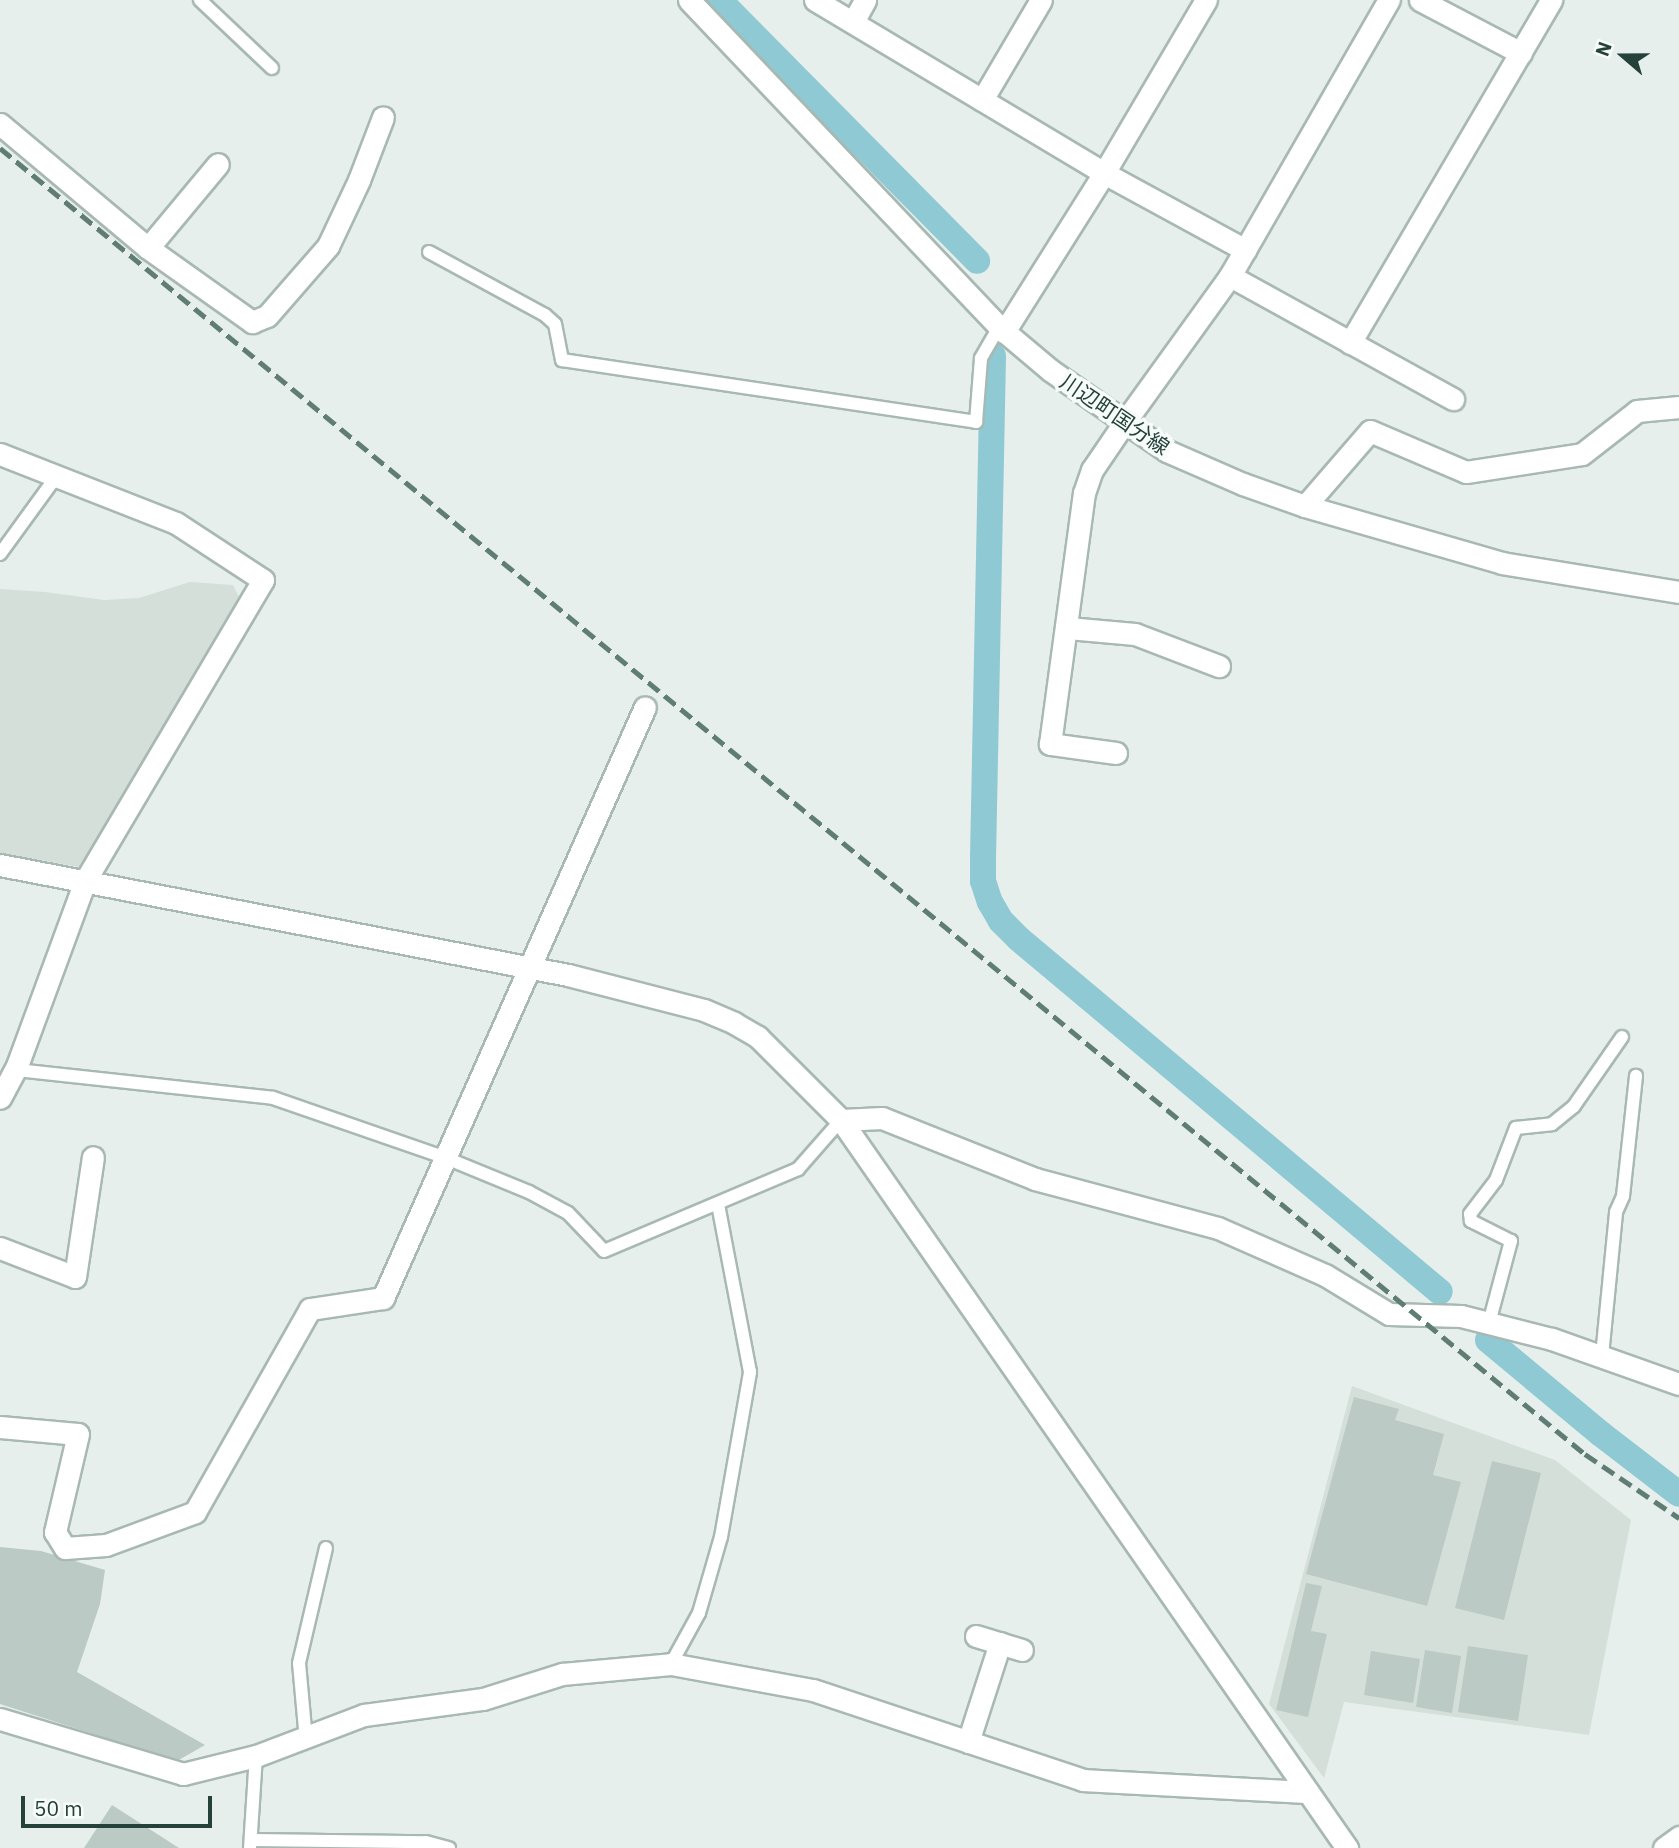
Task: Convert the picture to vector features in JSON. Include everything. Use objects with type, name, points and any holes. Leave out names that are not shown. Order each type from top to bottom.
[{"type":"street","name":"川辺町国分線","points":[[689,0],[1002,329],[1050,370],[1167,451],[1243,484],[1305,506],[1502,563],[1679,592]]},
{"type":"street","points":[[815,0],[1104,173],[1245,250]]},
{"type":"street","points":[[853,22],[865,0]]},
{"type":"street","points":[[982,100],[1041,0]]},
{"type":"street","points":[[1002,329],[1104,173],[1206,0]]},
{"type":"street","points":[[1116,753],[1050,744],[1068,628],[1084,493],[1092,470],[1230,276],[1389,0]]},
{"type":"street","points":[[1420,0],[1521,52]]},
{"type":"street","points":[[1350,343],[1551,0]]},
{"type":"street","points":[[0,124],[148,248],[252,321],[267,316],[328,246],[359,180],[383,117]]},
{"type":"street","points":[[148,248],[218,164]]},
{"type":"street","points":[[1230,276],[1453,399]]},
{"type":"street","points":[[1305,506],[1370,431],[1466,472],[1582,454],[1637,411],[1679,407]]},
{"type":"street","points":[[0,454],[176,523],[263,580],[85,881],[17,1066],[0,1098]]},
{"type":"street","points":[[1068,628],[1135,634],[1219,666]]},
{"type":"street","points":[[0,1427],[78,1434],[55,1532],[65,1548],[106,1545],[195,1512],[310,1309],[383,1298],[645,707]]},
{"type":"street","points":[[0,865],[527,968],[672,1000],[734,1023],[779,1056],[841,1120],[1305,1792],[1347,1848]]},
{"type":"street","points":[[841,1120],[882,1118],[1035,1179],[1218,1228],[1325,1275],[1389,1314],[1461,1316],[1602,1356],[1679,1384]]},
{"type":"street","points":[[0,1248],[75,1278],[93,1157]]},
{"type":"street","points":[[976,1636],[1022,1650]]},
{"type":"street","points":[[968,1742],[1000,1643]]},
{"type":"street","points":[[0,1719],[183,1774],[256,1756],[306,1740],[364,1716],[482,1699],[562,1674],[671,1664],[813,1690],[1083,1780],[1305,1792]]},
{"type":"street","points":[[1664,1848],[1679,1837]]},
{"type":"lane","points":[[200,0],[272,68]]},
{"type":"lane","points":[[429,252],[545,315],[555,324],[562,360],[976,422],[981,358],[1002,329]]},
{"type":"lane","points":[[0,554],[56,477]]},
{"type":"lane","points":[[1489,1323],[1511,1241],[1471,1222],[1470,1214],[1496,1180],[1516,1128],[1552,1124],[1574,1106],[1622,1037]]},
{"type":"lane","points":[[17,1066],[26,1071],[273,1098],[446,1158],[529,1192],[568,1213],[604,1251],[798,1169],[841,1120]]},
{"type":"lane","points":[[1602,1356],[1616,1212],[1623,1196],[1636,1076]]},
{"type":"lane","points":[[671,1664],[699,1613],[721,1537],[750,1372],[718,1204]]},
{"type":"lane","points":[[306,1740],[299,1663],[326,1548]]},
{"type":"lane","points":[[256,1756],[251,1844],[426,1842],[449,1848]]},
{"type":"shaded area","points":[[190,582],[233,585],[240,599],[79,867],[0,853],[0,589],[104,600],[139,598]]},
{"type":"shaded area","points":[[1352,1386],[1555,1460],[1631,1520],[1589,1735],[1344,1702],[1324,1778],[1269,1704]]},
{"type":"building","points":[[1354,1397],[1399,1409],[1395,1420],[1444,1434],[1433,1475],[1461,1482],[1427,1606],[1306,1574]]},
{"type":"building","points":[[1492,1461],[1541,1473],[1504,1620],[1455,1608]]},
{"type":"building","points":[[0,1547],[41,1551],[105,1570],[100,1604],[77,1672],[205,1745],[177,1761],[0,1704]]},
{"type":"building","points":[[1306,1583],[1322,1586],[1311,1631],[1327,1634],[1308,1717],[1276,1710]]},
{"type":"building","points":[[1468,1646],[1528,1655],[1518,1721],[1458,1712]]},
{"type":"building","points":[[1425,1650],[1461,1656],[1452,1713],[1416,1707]]},
{"type":"building","points":[[1371,1651],[1420,1659],[1413,1703],[1364,1695]]},
{"type":"building","points":[[112,1805],[179,1848],[84,1848]]},
{"type":"waterway","points":[[719,0],[977,261]]},
{"type":"waterway","points":[[993,356],[983,859],[983,881],[990,902],[1001,921],[1019,939],[1440,1292]]},
{"type":"waterway","points":[[1488,1340],[1601,1434],[1679,1494]]},
{"type":"railway","points":[[0,148],[1585,1454],[1679,1518]]}]
